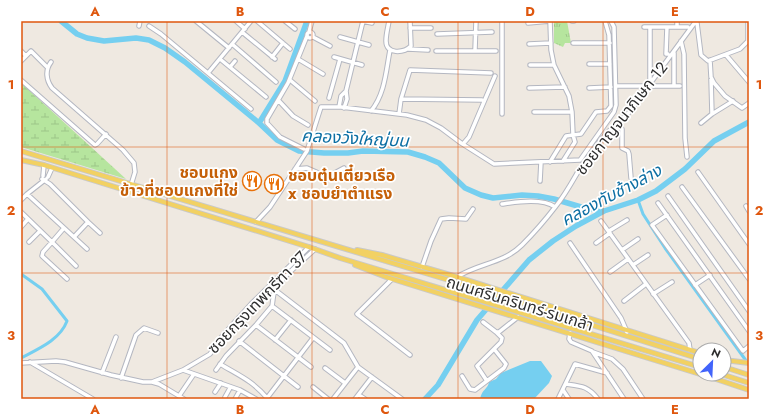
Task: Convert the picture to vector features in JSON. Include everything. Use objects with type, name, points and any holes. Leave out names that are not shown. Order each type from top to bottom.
[{"type":"main road","name":"ถนนศรีนครินทร์-ร่มเกล้า","points":[[21,151],[486,292],[692,356]]},
{"type":"main road","name":"ถนนศรีนครินทร์-ร่มเกล้า","points":[[21,160],[44,165],[316,249],[392,279],[601,343]]},
{"type":"main road","name":"ถนนศรีนครินทร์-ร่มเกล้า","points":[[341,248],[382,255],[457,277],[627,332]]},
{"type":"main road","name":"ถนนศรีนครินทร์-ร่มเกล้า","points":[[340,258],[692,365]]},
{"type":"main road","points":[[627,332],[656,345]]},
{"type":"main road","points":[[627,332],[690,350]]},
{"type":"main road","points":[[601,343],[649,352]]},
{"type":"main road","points":[[601,343],[692,371]]},
{"type":"main road","points":[[732,361],[749,362]]},
{"type":"main road","points":[[732,370],[749,375]]},
{"type":"main road","points":[[732,378],[749,383]]},
{"type":"main road","points":[[725,382],[749,390]]},
{"type":"street","points":[[139,26],[140,21]]},
{"type":"street","points":[[196,21],[228,48]]},
{"type":"street","points":[[236,21],[274,58],[283,43]]},
{"type":"street","points":[[208,73],[251,21]]},
{"type":"street","points":[[257,21],[290,49]]},
{"type":"street","points":[[285,21],[295,29]]},
{"type":"street","points":[[306,150],[280,137],[267,123],[267,118],[279,101],[290,80],[312,21]]},
{"type":"street","points":[[344,108],[347,99],[346,91],[362,21],[372,23]]},
{"type":"street","points":[[371,111],[376,104],[385,82],[390,50],[386,42],[389,21]]},
{"type":"street","points":[[408,49],[411,42],[410,21]]},
{"type":"street","points":[[475,50],[476,21]]},
{"type":"street","points":[[502,21],[502,114]]},
{"type":"street","points":[[528,22],[550,21],[554,65],[569,96],[575,142],[563,161]]},
{"type":"street","points":[[550,162],[566,136],[581,134],[596,112],[607,111],[611,106],[610,43],[605,21]]},
{"type":"street","points":[[256,222],[270,206],[302,158],[320,107],[339,107],[398,114],[426,120],[441,128],[462,144],[494,164],[580,160],[614,112],[616,105],[614,27],[611,21]]},
{"type":"street","points":[[677,21],[677,27]]},
{"type":"street","points":[[696,22],[701,56],[708,61],[740,49],[749,41],[748,21]]},
{"type":"street","name":"ซอยกาญจนาภิเษก 12","points":[[457,277],[512,254],[523,244],[556,206],[580,168],[608,132],[627,115],[696,22]]},
{"type":"street","points":[[149,26],[161,34],[251,109]]},
{"type":"street","points":[[667,27],[666,54],[668,54]]},
{"type":"street","points":[[644,28],[688,27]]},
{"type":"street","points":[[410,28],[432,28]]},
{"type":"street","points":[[650,28],[650,80]]},
{"type":"street","points":[[437,34],[492,32]]},
{"type":"street","points":[[308,34],[311,33],[313,37],[330,46]]},
{"type":"street","points":[[340,37],[369,45]]},
{"type":"street","points":[[681,41],[684,54],[687,157]]},
{"type":"street","points":[[529,44],[551,43]]},
{"type":"street","points":[[573,43],[610,43]]},
{"type":"street","points":[[232,44],[276,82]]},
{"type":"street","points":[[390,50],[401,52],[408,49],[428,50]]},
{"type":"street","points":[[21,50],[26,56]]},
{"type":"street","points":[[21,61],[31,51],[48,66]]},
{"type":"street","points":[[436,51],[496,51]]},
{"type":"street","points":[[674,53],[674,86]]},
{"type":"street","points":[[726,55],[749,82]]},
{"type":"street","points":[[334,57],[362,65]]},
{"type":"street","points":[[220,59],[266,97]]},
{"type":"street","points":[[298,59],[322,74]]},
{"type":"street","points":[[329,98],[340,59]]},
{"type":"street","points":[[710,60],[712,114]]},
{"type":"street","points":[[230,67],[235,61]]},
{"type":"street","points":[[51,62],[48,66],[48,82],[52,88],[106,134],[134,163],[135,172],[131,185]]},
{"type":"street","points":[[589,64],[610,64]]},
{"type":"street","points":[[530,65],[554,65]]},
{"type":"street","points":[[398,114],[410,70],[491,73]]},
{"type":"street","points":[[462,144],[469,136],[495,76]]},
{"type":"street","points":[[711,78],[725,96],[742,108],[749,103]]},
{"type":"street","points":[[21,80],[95,145],[106,134]]},
{"type":"street","points":[[290,80],[315,101]]},
{"type":"street","points":[[616,86],[680,86]]},
{"type":"street","points":[[529,88],[565,87]]},
{"type":"street","points":[[589,88],[611,88]]},
{"type":"street","points":[[339,107],[341,96],[346,91]]},
{"type":"street","points":[[401,99],[482,100]]},
{"type":"street","points":[[279,101],[293,116],[308,125]]},
{"type":"street","points":[[701,123],[733,101]]},
{"type":"street","points":[[534,112],[572,112]]},
{"type":"street","points":[[618,122],[622,129],[622,148],[629,154],[631,178]]},
{"type":"street","points":[[540,181],[541,162]]},
{"type":"street","points":[[44,165],[44,179],[100,233]]},
{"type":"street","points":[[21,200],[44,179],[52,168]]},
{"type":"street","points":[[295,169],[307,168],[323,175],[327,175],[344,168]]},
{"type":"street","points":[[698,172],[749,244]]},
{"type":"street","points":[[682,187],[749,279]]},
{"type":"street","points":[[27,194],[87,249]]},
{"type":"street","points":[[668,196],[749,311]]},
{"type":"street","points":[[502,204],[524,201],[546,203],[556,206]]},
{"type":"street","points":[[658,203],[749,331]]},
{"type":"street","points":[[746,206],[749,211]]},
{"type":"street","points":[[422,267],[440,219],[449,218],[466,220],[473,209]]},
{"type":"street","points":[[21,212],[76,266]]},
{"type":"street","points":[[667,215],[652,225],[743,351],[749,346]]},
{"type":"street","points":[[21,227],[28,219]]},
{"type":"street","points":[[596,243],[627,220]]},
{"type":"street","points":[[601,221],[689,343],[690,350]]},
{"type":"street","points":[[74,237],[88,222]]},
{"type":"street","points":[[64,228],[43,252],[42,256],[67,278]]},
{"type":"street","points":[[29,242],[40,231]]},
{"type":"street","points":[[622,250],[638,239]]},
{"type":"street","points":[[570,243],[621,318],[627,332]]},
{"type":"street","name":"ซอยกรุงเทพกรีฑา 37","points":[[21,363],[56,361],[65,362],[121,378],[143,382],[152,382],[184,370],[210,354],[222,335],[309,247]]},
{"type":"street","points":[[216,370],[239,341],[256,325],[272,306],[275,290],[288,274],[316,249]]},
{"type":"street","points":[[633,265],[648,255]]},
{"type":"street","points":[[610,272],[628,259]]},
{"type":"street","points":[[695,285],[710,275]]},
{"type":"street","points":[[392,279],[357,314],[410,355]]},
{"type":"street","points":[[654,294],[672,282]]},
{"type":"street","points":[[624,301],[646,284]]},
{"type":"street","points":[[275,290],[344,343],[358,367],[402,399]]},
{"type":"street","points":[[272,306],[330,350]]},
{"type":"street","points":[[496,332],[518,317]]},
{"type":"street","points":[[275,340],[291,320]]},
{"type":"street","points":[[483,322],[496,332],[502,340],[477,366],[487,381]]},
{"type":"street","points":[[256,325],[311,367]]},
{"type":"street","points":[[121,378],[136,334],[144,328],[158,333]]},
{"type":"street","points":[[570,333],[569,339],[571,342],[612,359],[623,369],[644,399]]},
{"type":"street","points":[[102,373],[116,337]]},
{"type":"street","points":[[220,364],[251,382],[268,398],[313,338]]},
{"type":"street","points":[[239,341],[298,387]]},
{"type":"street","points":[[462,376],[472,390],[475,390],[506,366],[494,349]]},
{"type":"street","points":[[592,351],[624,399]]},
{"type":"street","points":[[30,362],[93,399]]},
{"type":"street","points":[[558,399],[575,364],[606,373]]},
{"type":"street","points":[[333,399],[358,367]]},
{"type":"street","points":[[325,368],[345,384]]},
{"type":"street","points":[[184,370],[221,383],[230,388],[240,390],[248,397],[256,399]]},
{"type":"street","points":[[179,396],[194,374]]},
{"type":"street","points":[[355,399],[372,377]]},
{"type":"street","points":[[152,382],[159,384],[184,399]]},
{"type":"street","points":[[215,392],[221,383]]},
{"type":"street","points":[[566,384],[585,386],[598,399]]},
{"type":"street","points":[[313,387],[328,399]]},
{"type":"street","points":[[225,397],[230,388]]},
{"type":"street","points":[[234,399],[240,390]]},
{"type":"street","points":[[563,390],[569,399]]},
{"type":"street","points":[[359,395],[364,399]]},
{"type":"green space","points":[[554,21],[567,21],[571,43],[565,43],[563,47],[554,43]]},
{"type":"green space","points":[[21,83],[126,179],[21,147]]},
{"type":"water","points":[[530,361],[541,361],[552,376],[549,383],[534,399],[480,399],[489,382],[496,379],[501,373]]},
{"type":"waterway","name":"คลองวังใหญ่บน","points":[[61,21],[77,34],[87,38],[104,41],[136,38],[149,40],[165,48],[185,62],[259,123],[277,140],[299,151],[324,153],[348,153],[363,151],[408,152],[439,163],[465,188],[481,195],[493,198],[522,195],[538,196],[604,211]]},
{"type":"waterway","points":[[259,123],[285,81],[307,21]]},
{"type":"waterway","name":"คลองทับช้างล่าง","points":[[425,399],[438,385],[477,320],[529,260],[553,241],[576,226],[604,211],[638,200],[656,191],[685,169],[714,141],[749,122]]},
{"type":"waterway","points":[[638,200],[643,214],[665,248],[747,362]]},
{"type":"waterway","points":[[21,274],[42,289],[67,321],[64,328],[54,339],[21,358]]},
{"type":"place","name":"ชอบแกง ข้าวที่ชอบแกงที่ใช่","points":[[252,181]]},
{"type":"place","name":"ชอบตุ๋นเตี๋ยวเรือ x ชอบยำตำแรง","points":[[274,184]]}]
